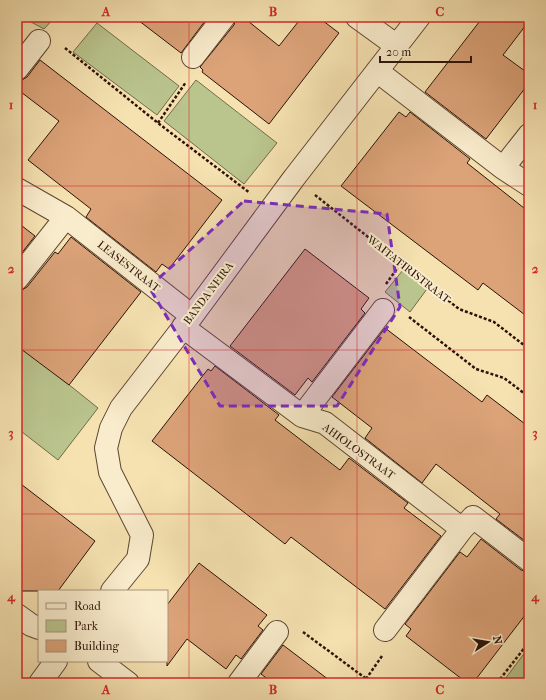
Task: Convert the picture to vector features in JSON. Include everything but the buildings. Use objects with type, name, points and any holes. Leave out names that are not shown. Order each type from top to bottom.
[{"type":"street","points":[[193,57],[224,17]]},
{"type":"street","points":[[357,17],[397,46]]},
{"type":"street","name":"BANDA NEIRA","points":[[113,590],[138,559],[142,535],[110,472],[106,448],[111,428],[121,408],[188,321],[294,178],[419,17]]},
{"type":"street","points":[[17,69],[39,40]]},
{"type":"street","points":[[377,71],[529,186]]},
{"type":"street","points":[[504,168],[529,135]]},
{"type":"street","name":"LEASESTRAAT","points":[[17,189],[66,217],[302,416]]},
{"type":"street","points":[[17,278],[66,217]]},
{"type":"street","points":[[302,416],[383,310]]},
{"type":"street","name":"AHIOLOSTRAAT","points":[[302,416],[326,423],[462,529]]},
{"type":"street","points":[[385,630],[462,529],[473,517],[529,560]]},
{"type":"street","points":[[17,615],[31,625],[38,628]]},
{"type":"street","points":[[239,683],[277,632]]},
{"type":"street","points":[[40,683],[55,662]]},
{"type":"street","points":[[100,662],[128,683]]},
{"type":"path","points":[[39,40],[58,42],[158,123],[271,210]]},
{"type":"path","points":[[158,123],[186,83],[193,57]]},
{"type":"path","name":"WAITATIRISTRAAT","points":[[294,178],[459,309],[494,322],[529,349]]},
{"type":"path","points":[[383,310],[402,312],[476,369],[504,378],[529,397]]},
{"type":"path","points":[[277,632],[286,620],[372,683]]},
{"type":"path","points":[[498,683],[529,642]]},
{"type":"highlighted area","points":[[244,201],[387,214],[400,307],[337,406],[220,406],[149,287]]},
{"type":"green space","points":[[22,17],[55,17],[44,29]]},
{"type":"green space","points":[[97,23],[179,86],[157,115],[73,52]]},
{"type":"green space","points":[[196,80],[277,143],[244,184],[164,121]]},
{"type":"green space","points":[[403,270],[427,289],[410,312],[385,292]]},
{"type":"green space","points":[[17,343],[98,408],[58,460],[17,428]]},
{"type":"green space","points":[[529,647],[529,683],[502,683]]}]
